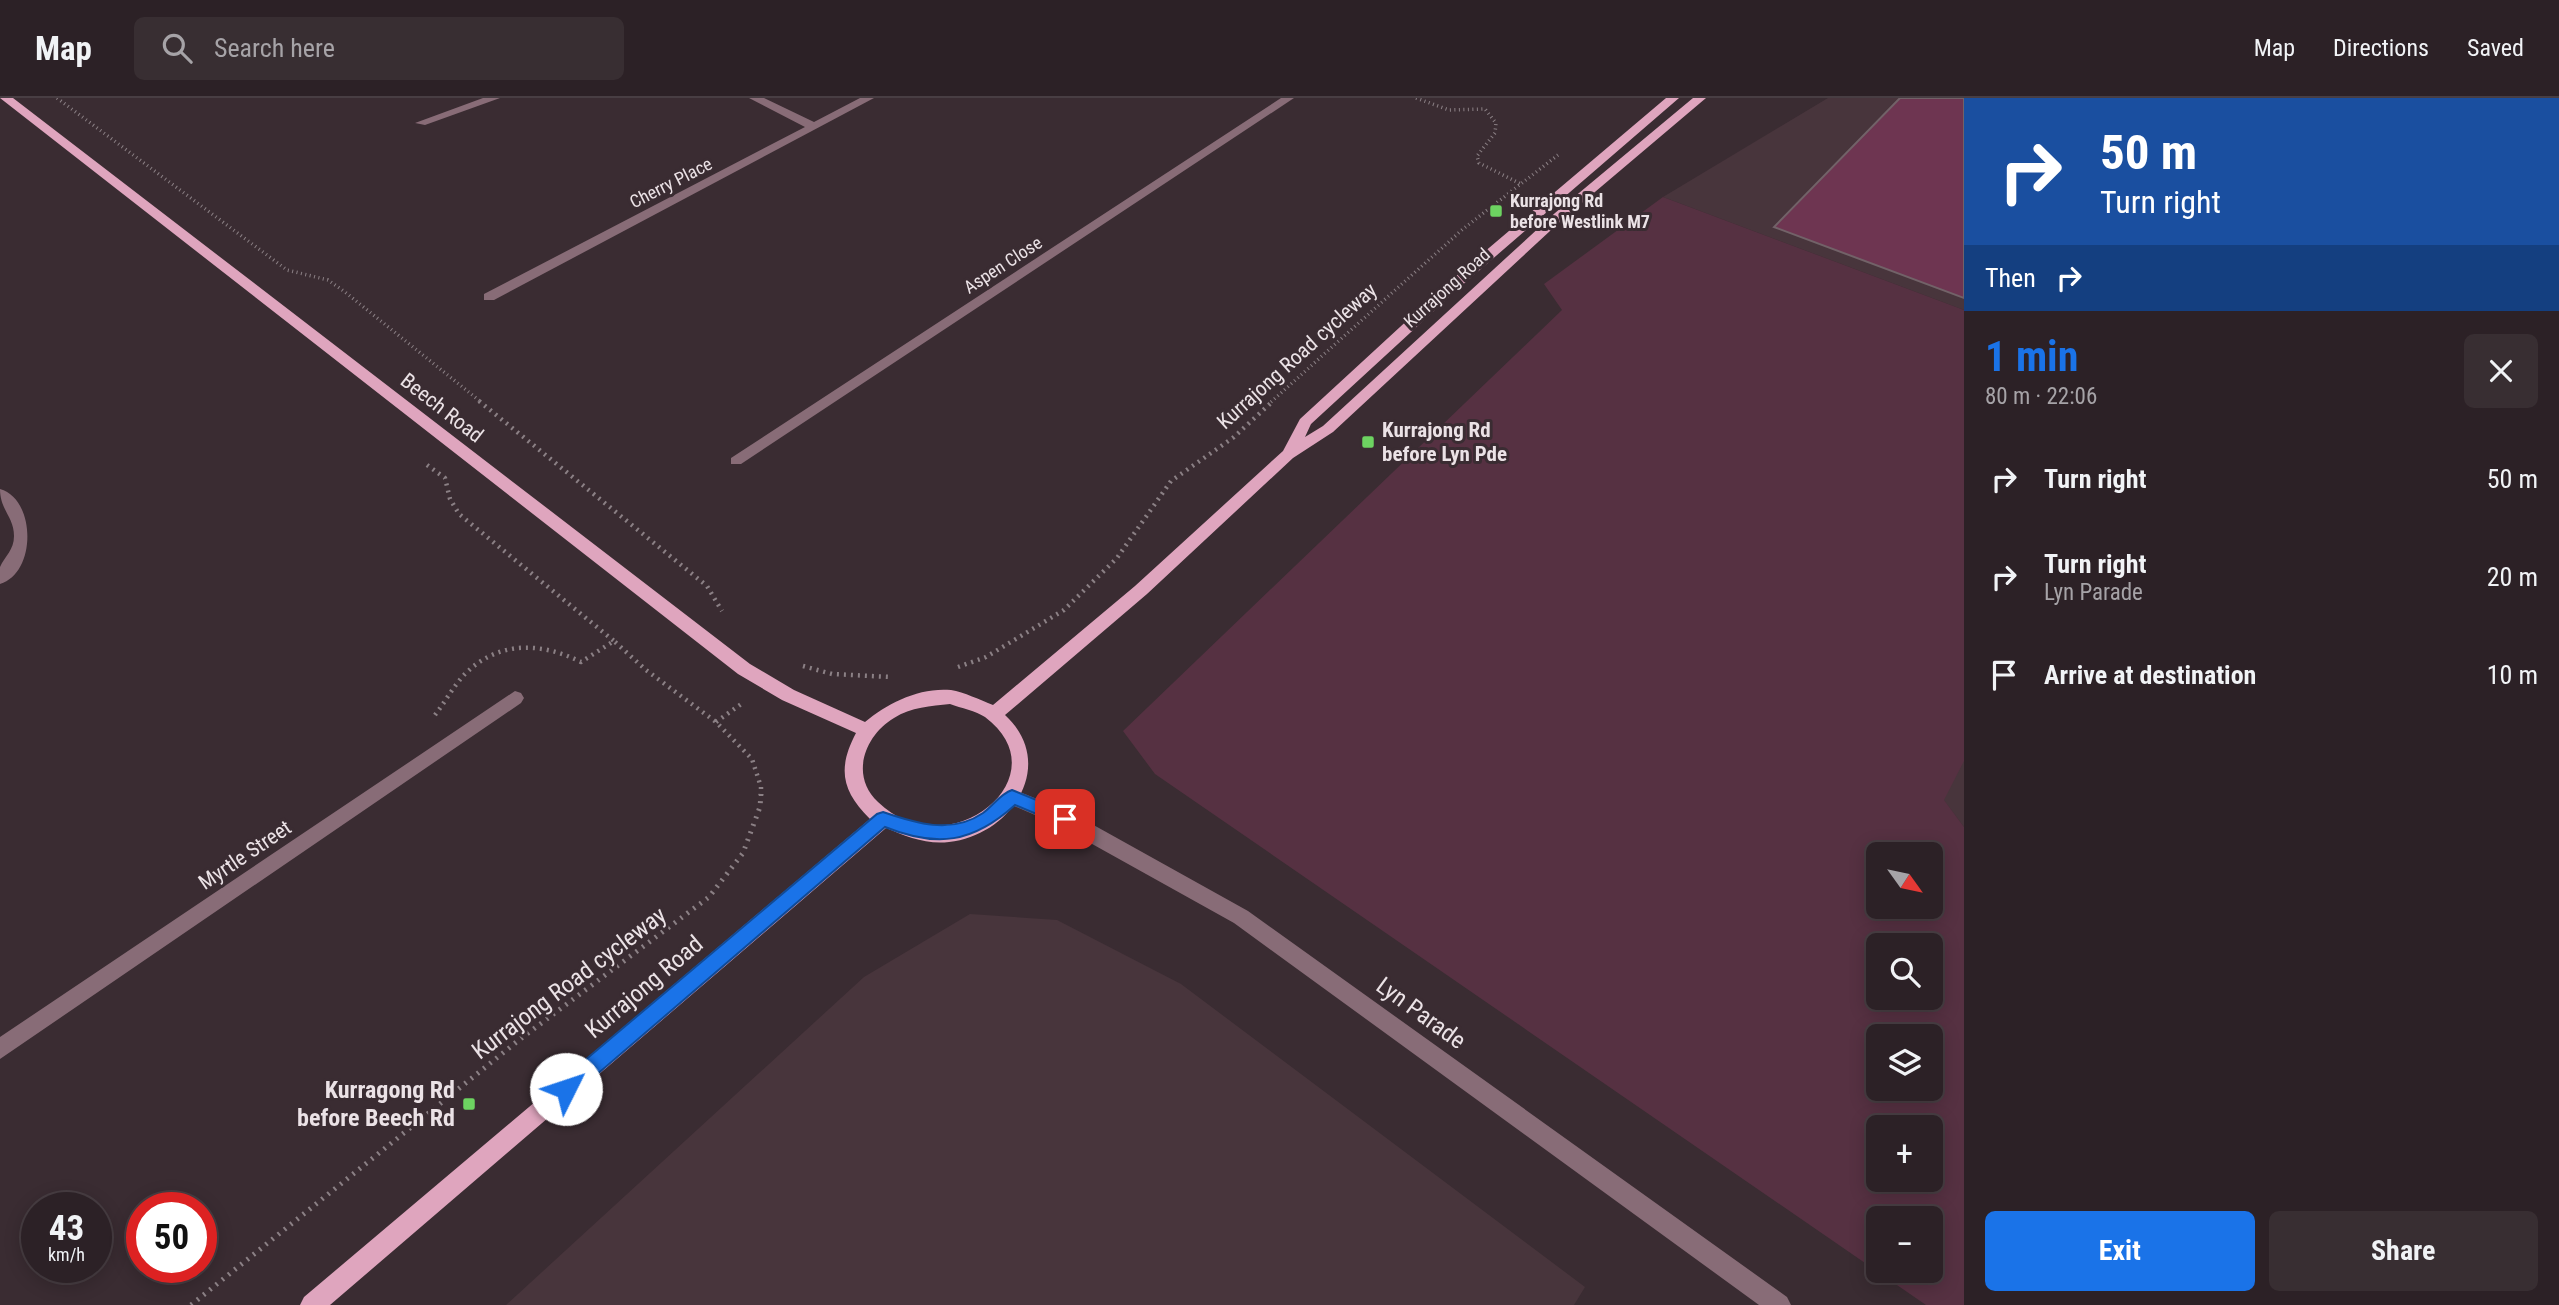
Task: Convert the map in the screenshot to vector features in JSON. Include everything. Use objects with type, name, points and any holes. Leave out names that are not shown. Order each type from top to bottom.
[{"type":"main road","name":"Beech Road","points":[[6,98],[744,669],[788,695],[866,730]]},
{"type":"main road","name":"Kurrajong Road","points":[[1288,455],[1305,422],[1455,284],[1673,98]]},
{"type":"main road","name":"Kurrajong Road","points":[[995,713],[1092,634],[1288,455],[1328,429],[1559,216],[1700,98]]},
{"type":"main road","points":[[918,698],[959,698],[995,713],[1014,733],[1023,758],[1019,784],[1012,797],[987,820],[953,832],[916,832],[883,819],[861,797],[855,783],[853,756],[866,730],[888,710],[918,698]]},
{"type":"main road","name":"Kurrajong Road","points":[[312,1305],[883,819]]},
{"type":"street","points":[[421,123],[494,98]]},
{"type":"street","points":[[755,98],[813,126]]},
{"type":"street","name":"Cherry Place","points":[[488,297],[781,146],[868,98]]},
{"type":"street","name":"Aspen Close","points":[[736,461],[1289,98]]},
{"type":"street","points":[[0,494],[16,511],[22,534],[14,560],[0,578]]},
{"type":"street","name":"Myrtle Street","points":[[0,1049],[516,698]]},
{"type":"street","name":"Lyn Parade","points":[[1012,797],[1065,819],[1241,917],[1779,1305]]},
{"type":"path","points":[[57,98],[287,270],[328,281],[345,292],[708,586],[723,613]]},
{"type":"path","points":[[1416,98],[1429,106],[1457,112],[1485,108],[1496,123],[1495,132],[1477,156],[1479,163],[1522,185]]},
{"type":"path","name":"Kurrajong Road cycleway","points":[[949,669],[986,657],[1064,610],[1117,558],[1171,481],[1234,437],[1463,229],[1565,150]]},
{"type":"path","points":[[427,465],[445,478],[450,499],[459,514],[614,641]]},
{"type":"path","points":[[797,665],[855,677],[904,677]]},
{"type":"path","name":"Kurrajong Road cycleway","points":[[191,1305],[519,1040],[709,897],[743,853],[760,807],[761,787],[752,759],[716,722]]},
{"type":"shaded area","points":[[1828,98],[1964,98],[1964,310],[1663,197]]},
{"type":"shaded area","points":[[1663,197],[1964,310],[1964,761],[1944,800],[1964,827],[1964,1305],[1926,1305],[1894,1283],[1943,1283],[1943,1206],[1866,1206],[1866,1264],[1155,774],[1123,731],[1562,310],[1544,284]]},
{"type":"shaded area","points":[[1964,733],[1964,827],[1933,786]]},
{"type":"shaded area","points":[[970,914],[1057,920],[1181,984],[1585,1287],[1574,1305],[506,1305],[864,977]]},
{"type":"building","points":[[1900,98],[1964,98],[1964,298],[1774,227]]},
{"type":"place","name":"Kurrajong Rd before Westlink M7","points":[[1496,211]]},
{"type":"place","name":"Kurrajong Rd before Lyn Pde","points":[[1368,442]]},
{"type":"place","name":"Kurragong Rd before Beech Rd","points":[[469,1104]]},
{"type":"route","points":[[566,1089],[883,819],[916,832],[953,832],[987,820],[1012,797],[1065,819]]}]
